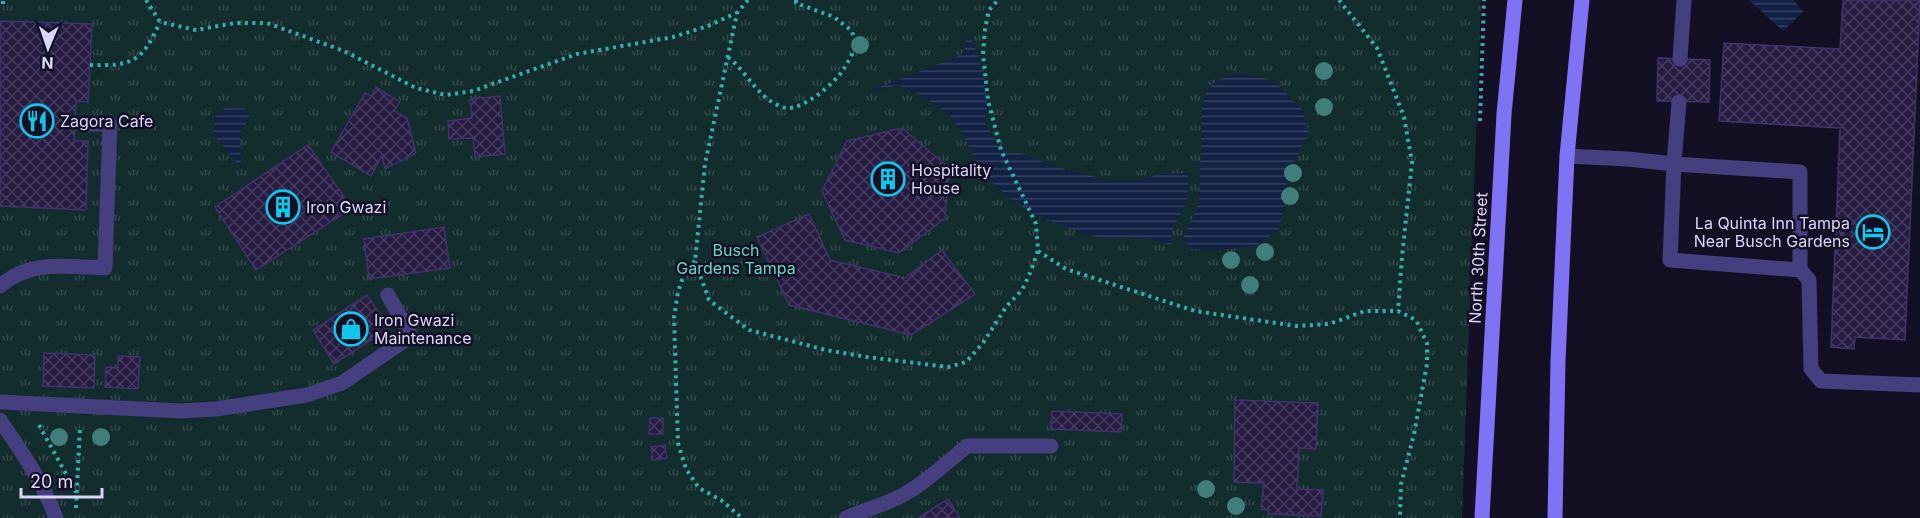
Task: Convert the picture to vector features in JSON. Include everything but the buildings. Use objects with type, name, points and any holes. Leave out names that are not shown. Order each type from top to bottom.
[{"type":"main road","name":"North 30th Street","points":[[1482,518],[1504,114],[1515,0]]},
{"type":"main road","points":[[1555,518],[1558,361],[1567,156],[1582,0]]},
{"type":"lane","points":[[1680,59],[1684,0]]},
{"type":"lane","points":[[1678,102],[1670,260],[1800,270]]},
{"type":"lane","points":[[0,286],[10,277],[38,266],[105,268],[110,124],[84,124]]},
{"type":"lane","points":[[1567,156],[1800,172],[1800,270],[1809,280],[1811,369],[1821,381],[1920,385]]},
{"type":"lane","points":[[0,402],[181,411],[216,409],[307,395],[342,383],[411,336],[388,295]]},
{"type":"lane","points":[[0,420],[44,490],[56,518]]},
{"type":"lane","points":[[846,518],[894,499],[914,488],[934,475],[967,446],[1051,446]]},
{"type":"path","points":[[146,0],[160,22],[196,30],[235,23],[267,23],[344,51],[416,88],[447,95],[473,91],[577,54],[673,38],[737,13],[748,0]]},
{"type":"path","points":[[728,56],[744,70],[752,86],[771,102],[787,108],[808,102],[841,73],[856,46],[852,31],[834,16],[795,3],[796,0]]},
{"type":"path","points":[[737,13],[705,164],[695,261],[709,300],[748,330],[826,350],[948,368],[966,362],[983,343],[1006,307],[1022,290],[1038,250],[1036,224],[1001,150],[988,100],[983,54],[985,29],[989,10],[998,0]]},
{"type":"path","points":[[1339,0],[1377,48],[1404,117],[1412,162],[1398,311]]},
{"type":"path","points":[[90,65],[113,66],[134,61],[150,44],[160,22]]},
{"type":"path","points":[[1038,250],[1066,269],[1195,311],[1296,326],[1329,324],[1365,311],[1398,311],[1416,320],[1427,343],[1427,364],[1414,434],[1401,484],[1400,518]]},
{"type":"path","points":[[695,261],[685,271],[678,292],[674,316],[678,443],[686,469],[699,488],[722,500],[742,518]]},
{"type":"path","points":[[28,404],[76,492]]},
{"type":"path","points":[[76,515],[81,406]]},
{"type":"green space","name":"Busch Gardens Tampa","points":[[0,0],[1481,0],[1462,518],[0,518]]},
{"type":"water","points":[[1749,0],[1794,0],[1803,12],[1783,31]]},
{"type":"water","points":[[967,35],[972,40],[984,74],[987,102],[985,123],[1003,152],[1021,153],[1053,166],[1112,181],[1143,180],[1157,174],[1188,173],[1187,200],[1173,229],[1172,245],[1148,239],[1103,238],[1077,232],[1028,211],[1007,196],[982,173],[951,116],[924,97],[899,85],[864,93],[957,57],[964,52]]},
{"type":"water","points":[[1246,74],[1274,81],[1301,108],[1309,132],[1288,173],[1279,229],[1255,247],[1217,250],[1191,249],[1183,238],[1199,204],[1202,105],[1209,89],[1218,80],[1223,77]]},
{"type":"water","points":[[226,107],[244,107],[250,118],[240,132],[241,168],[214,135],[215,117]]},
{"type":"place","name":"Zagora Cafe","points":[[37,121]]},
{"type":"place","name":"Hospitality House","points":[[888,179]]},
{"type":"place","name":"Iron Gwazi","points":[[283,207]]},
{"type":"place","name":"La Quinta Inn Tampa Near Busch Gardens","points":[[1873,232]]},
{"type":"place","name":"Iron Gwazi Maintenance","points":[[351,329]]}]
